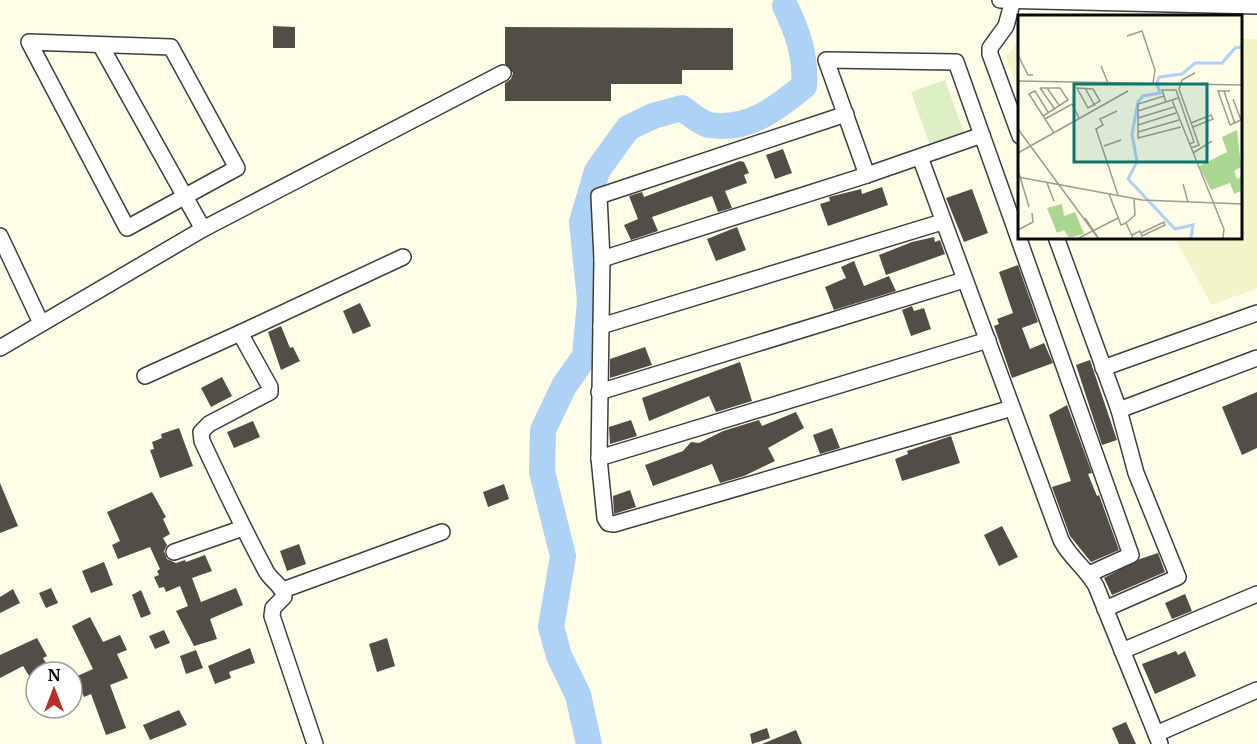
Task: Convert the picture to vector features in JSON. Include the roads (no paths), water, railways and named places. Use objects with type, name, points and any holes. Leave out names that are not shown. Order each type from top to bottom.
[{"type":"street","points":[[1000,0],[1257,6]]},
{"type":"street","points":[[1013,0],[1006,26],[990,48],[990,54],[1018,131]]},
{"type":"street","points":[[29,42],[101,46],[171,47],[237,168],[127,228],[29,42]]},
{"type":"street","points":[[101,46],[203,229]]},
{"type":"street","points":[[867,175],[826,60],[956,62],[1018,236]]},
{"type":"street","points":[[3,340],[41,323],[203,229],[503,73]]},
{"type":"street","points":[[846,114],[599,195],[602,259],[599,458],[605,518],[608,523],[614,524],[1012,408]]},
{"type":"street","points":[[602,259],[867,175],[982,135]]},
{"type":"street","points":[[920,157],[942,222],[1061,540],[1073,559],[1089,574],[1158,739],[1257,690]]},
{"type":"street","points":[[601,326],[942,222]]},
{"type":"street","points":[[0,236],[41,323]]},
{"type":"street","points":[[1019,238],[1131,555],[1089,574]]},
{"type":"street","points":[[1056,238],[1119,410],[1136,473],[1178,577],[1105,609]]},
{"type":"street","points":[[145,376],[402,257]]},
{"type":"street","points":[[599,392],[964,280]]},
{"type":"street","points":[[1103,368],[1257,313]]},
{"type":"street","points":[[240,333],[270,387],[270,392],[209,424],[201,432],[202,441],[243,528],[269,576],[283,590],[284,597],[281,603],[273,608],[272,616],[315,744]]},
{"type":"street","points":[[599,458],[988,340]]},
{"type":"street","points":[[1119,410],[1257,358]]},
{"type":"street","points":[[174,552],[243,528]]},
{"type":"street","points":[[283,590],[442,532]]},
{"type":"street","points":[[1122,651],[1257,594]]},
{"type":"waterway","points":[[784,0],[785,6]]},
{"type":"waterway","points":[[589,744],[578,695],[559,656],[551,627],[563,556],[542,472],[543,430],[564,386],[585,356],[590,301],[582,222],[597,171],[628,128],[653,116],[682,108],[709,125],[736,125],[772,110],[804,86],[804,65],[800,45],[785,6]]}]
